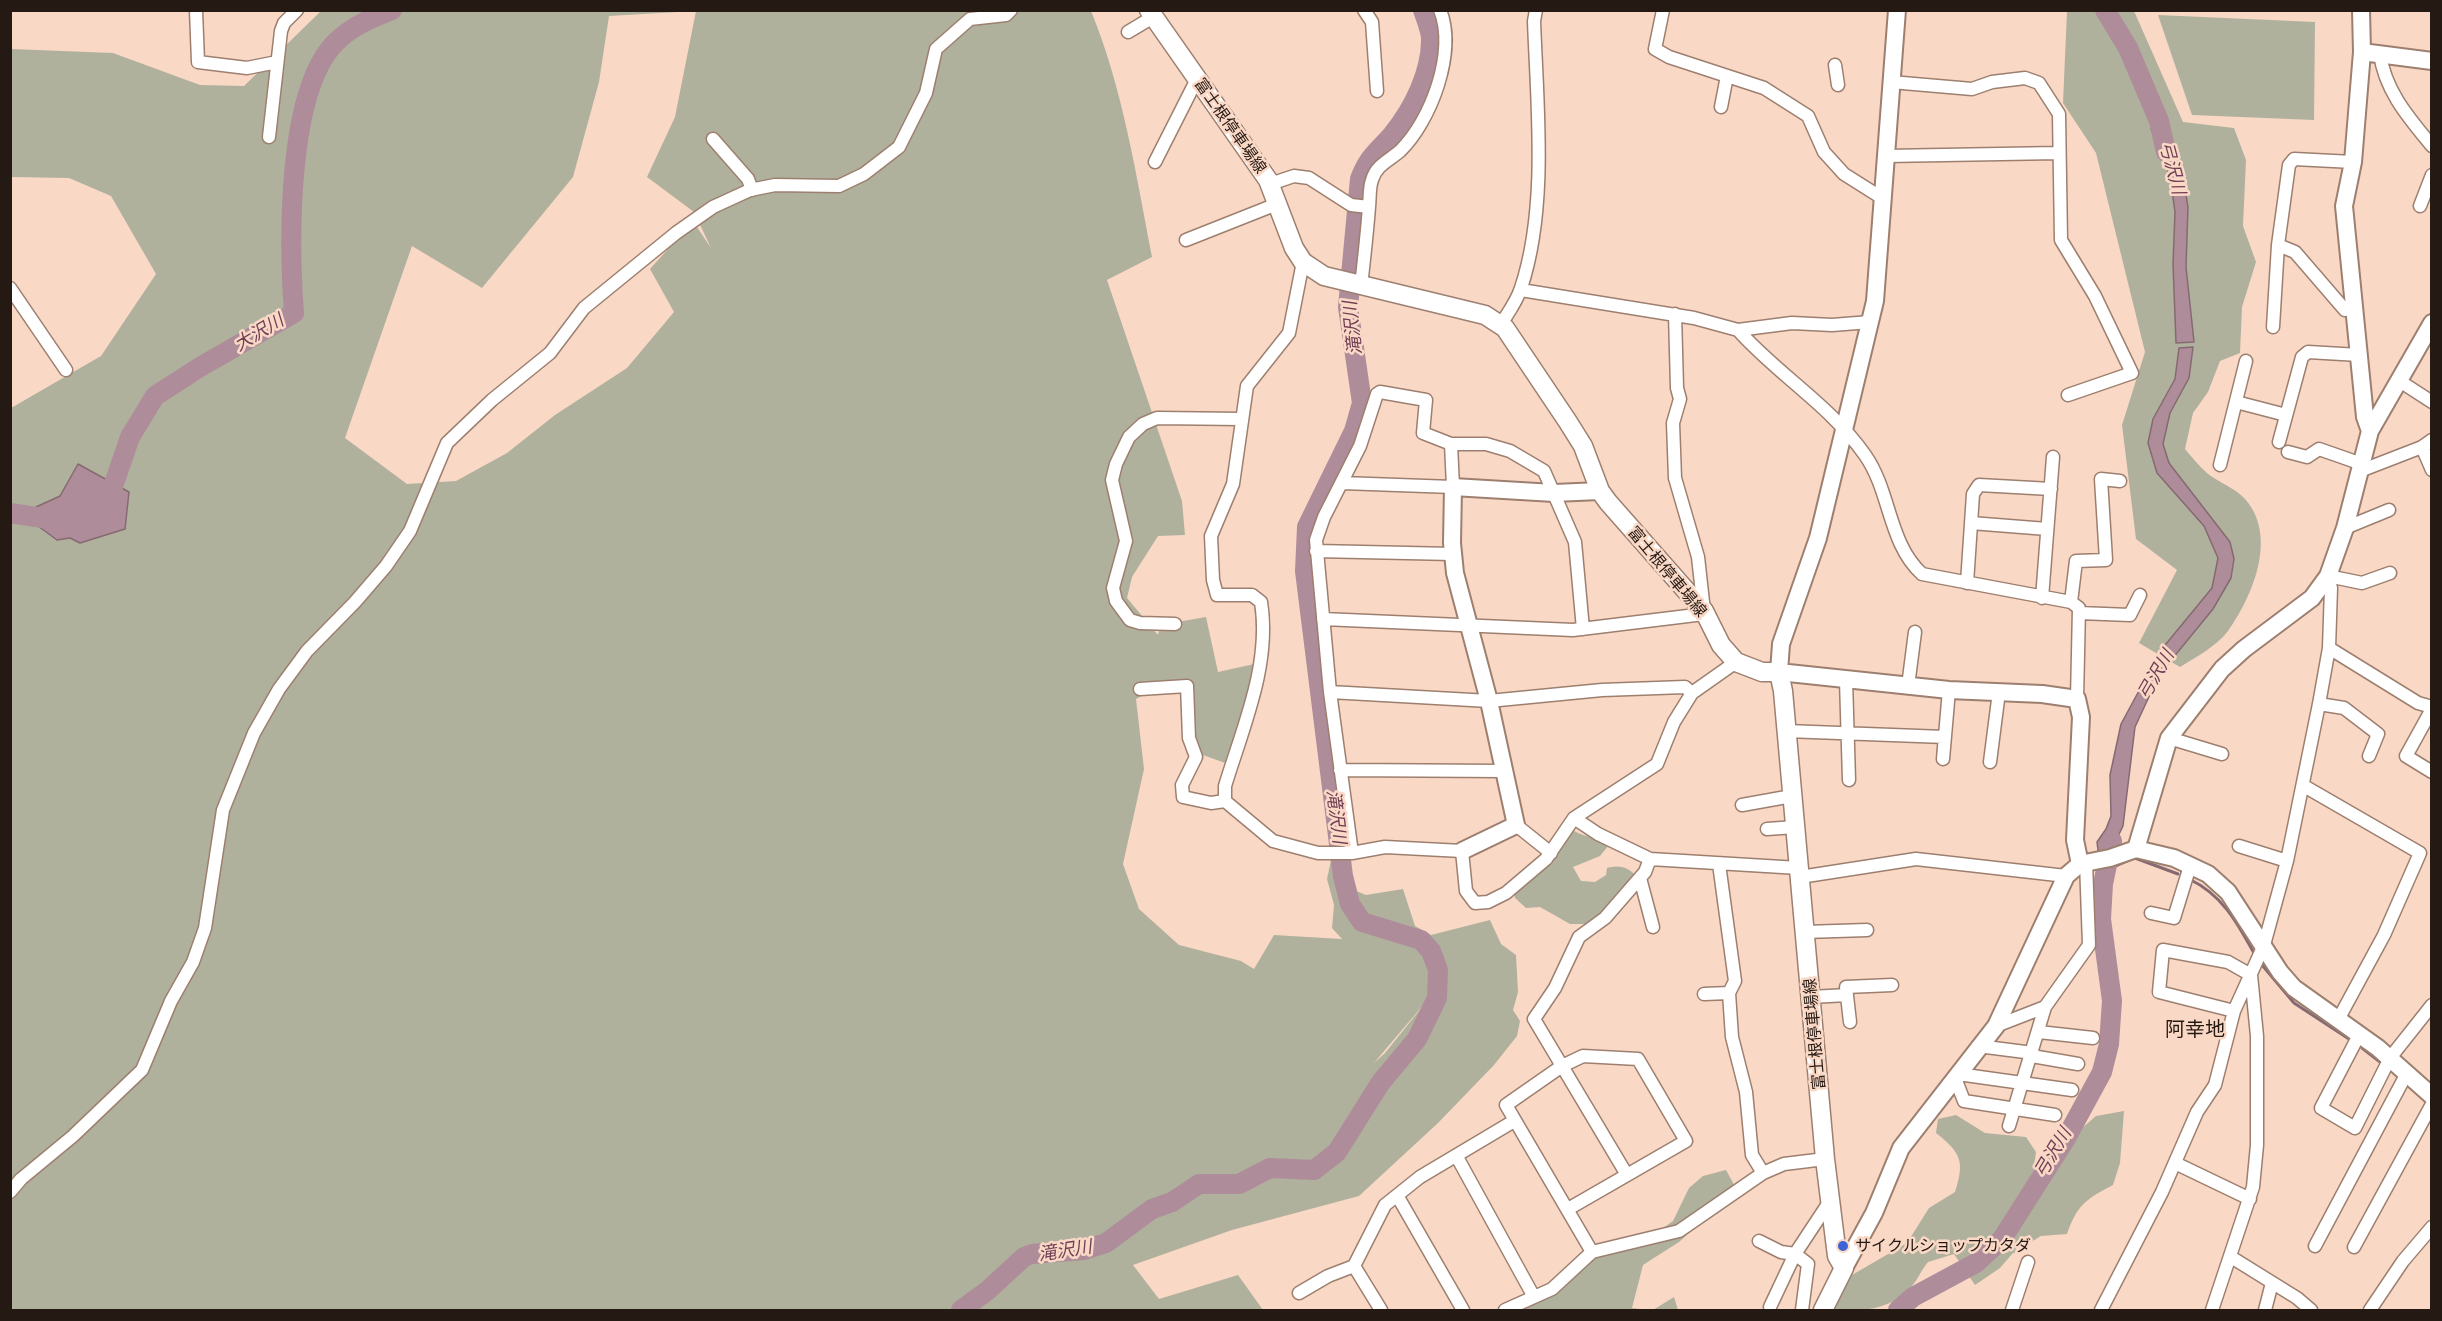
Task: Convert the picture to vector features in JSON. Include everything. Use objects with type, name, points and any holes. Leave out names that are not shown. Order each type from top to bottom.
[{"type":"main road","name":"富士根停車場線","points":[[1151,14],[1270,184],[1294,248],[1303,262]]},
{"type":"main road","points":[[1303,262],[1324,276],[1485,315],[1501,324]]},
{"type":"main road","name":"富士根停車場線","points":[[1501,324],[1583,446],[1600,491],[1704,613],[1721,645],[1736,662]]},
{"type":"main road","points":[[1736,662],[1762,672],[1779,672]]},
{"type":"main road","name":"富士根停車場線","points":[[1779,672],[1830,1201],[1837,1256],[1844,1268]]},
{"type":"main road","points":[[1823,1311],[1844,1268]]},
{"type":"street","points":[[196,10],[198,62],[247,68],[277,62]]},
{"type":"street","points":[[269,136],[277,62],[284,23],[297,10]]},
{"type":"street","points":[[10,1192],[30,1171],[73,1136],[142,1071],[171,1001],[193,962],[205,928],[223,810],[254,733],[279,689],[307,651],[363,593],[386,566],[410,531],[447,443],[492,400],[550,352],[584,308],[704,213],[752,189],[776,185],[839,186],[864,174],[899,147],[926,93],[936,49],[970,19],[1006,15],[1011,10]]},
{"type":"street","points":[[1364,10],[1372,22],[1377,91]]},
{"type":"street","points":[[1361,286],[1372,179],[1385,160],[1399,152],[1412,136],[1433,96],[1445,47],[1446,26],[1440,10]]},
{"type":"street","points":[[1501,324],[1521,290],[1529,257],[1536,203],[1537,123],[1534,21],[1536,10]]},
{"type":"street","points":[[1663,10],[1655,48],[1669,57],[1764,88],[1808,116],[1824,152],[1844,174],[1882,198]]},
{"type":"street","points":[[1897,10],[1882,198],[1879,275],[1870,322],[1818,538],[1781,645],[1779,672],[1949,690],[2077,699]]},
{"type":"street","points":[[2361,10],[2362,52],[2353,162],[2344,206],[2364,417],[2370,431]]},
{"type":"street","points":[[1128,32],[1151,14]]},
{"type":"street","points":[[2362,52],[2432,61]]},
{"type":"street","points":[[2380,54],[2382,68],[2399,105],[2432,146]]},
{"type":"street","points":[[1835,65],[1838,85]]},
{"type":"street","points":[[1721,107],[1727,76]]},
{"type":"street","points":[[1891,82],[1972,89],[1992,82],[2025,78],[2039,83],[2059,114],[2061,240],[2095,296],[2132,373],[2068,395]]},
{"type":"street","points":[[1155,162],[1197,79]]},
{"type":"street","points":[[713,139],[748,179],[752,189]]},
{"type":"street","points":[[1886,156],[2058,153]]},
{"type":"street","points":[[2273,327],[2278,245],[2289,165],[2294,159],[2353,162]]},
{"type":"street","points":[[2420,206],[2432,175]]},
{"type":"street","points":[[1270,184],[1294,176],[1309,178],[1351,206],[1369,207]]},
{"type":"street","points":[[1186,240],[1277,204]]},
{"type":"street","points":[[2278,245],[2295,252],[2345,310],[2355,303]]},
{"type":"street","points":[[1225,801],[1225,786],[1261,664],[1264,621],[1261,602],[1252,595],[1217,595],[1212,580],[1211,536],[1233,484],[1247,386],[1289,333],[1303,262]]},
{"type":"street","points":[[10,288],[66,370]]},
{"type":"street","points":[[1521,290],[1675,314],[1738,330],[1792,323],[1832,325],[1870,322]]},
{"type":"street","points":[[1323,619],[1583,629],[1704,613],[1698,557],[1675,478],[1672,423],[1680,399],[1677,388],[1675,314]]},
{"type":"street","points":[[2136,849],[2169,738],[2222,669],[2244,649],[2312,598],[2328,576],[2345,528],[2370,431],[2398,380],[2427,343],[2432,323]]},
{"type":"street","points":[[1738,330],[1768,363],[1797,383],[1845,429],[1867,457],[1909,562],[1922,574],[2042,598],[2075,608],[2130,615],[2140,595]]},
{"type":"street","points":[[2279,442],[2302,357],[2308,352],[2359,355]]},
{"type":"street","points":[[2220,465],[2246,361]]},
{"type":"street","points":[[2398,380],[2432,402]]},
{"type":"street","points":[[1348,853],[1316,540],[1324,517],[1360,446],[1377,394],[1380,392],[1426,400],[1423,433],[1451,444],[1486,444],[1510,451],[1544,471],[1575,542],[1583,629]]},
{"type":"street","points":[[2236,402],[2286,415]]},
{"type":"street","points":[[1174,624],[1140,623],[1130,620],[1116,601],[1113,588],[1126,541],[1112,480],[1116,464],[1128,437],[1143,424],[1157,417],[1242,419]]},
{"type":"street","points":[[1451,444],[1453,554],[1467,624],[1489,701],[1516,825],[1551,853]]},
{"type":"street","points":[[2288,452],[2307,457],[2319,449],[2361,467],[2427,444],[2432,470]]},
{"type":"street","points":[[2042,598],[2053,457]]},
{"type":"street","points":[[2009,1126],[2017,1108],[2045,1007],[2089,945],[2092,861],[2075,840],[2082,717],[2077,699],[2076,561],[2106,560],[2101,479],[2120,481]]},
{"type":"street","points":[[1342,483],[1554,494],[1600,491]]},
{"type":"street","points":[[1967,583],[1973,494],[1979,485],[2050,489]]},
{"type":"street","points":[[2345,528],[2389,510]]},
{"type":"street","points":[[1971,523],[2048,529]]},
{"type":"street","points":[[1316,551],[1453,554]]},
{"type":"street","points":[[2328,576],[2362,583],[2390,573]]},
{"type":"street","points":[[2102,1311],[2175,1163],[2197,1112],[2215,1084],[2234,1011],[2264,945],[2287,861],[2304,786],[2329,648],[2331,588],[2328,576]]},
{"type":"street","points":[[1908,686],[1915,632]]},
{"type":"street","points":[[2329,648],[2418,703],[2432,708],[2406,756],[2432,772]]},
{"type":"street","points":[[1462,851],[1466,891],[1475,903],[1488,902],[1506,893],[1551,853],[1574,818],[1657,764],[1674,722],[1692,693],[1736,662]]},
{"type":"street","points":[[1846,680],[1849,780]]},
{"type":"street","points":[[1140,689],[1186,686],[1190,738],[1196,757],[1182,785],[1184,797],[1211,803],[1225,801],[1273,841],[1318,852],[1348,853],[1385,847],[1462,851],[1516,825]]},
{"type":"street","points":[[1330,692],[1489,701],[1602,690],[1685,687],[1692,693]]},
{"type":"street","points":[[1943,759],[1949,690]]},
{"type":"street","points":[[1990,762],[1999,692]]},
{"type":"street","points":[[2319,704],[2344,708],[2378,734],[2369,756]]},
{"type":"street","points":[[1786,731],[1945,738]]},
{"type":"street","points":[[2169,738],[2222,754]]},
{"type":"street","points":[[1340,770],[1504,771]]},
{"type":"street","points":[[2304,786],[2420,853],[2384,935],[2339,1018]]},
{"type":"street","points":[[1742,805],[1792,796]]},
{"type":"street","points":[[1574,818],[1598,834],[1650,859],[1799,873],[1916,859],[2066,876]]},
{"type":"street","points":[[1767,829],[1795,827]]},
{"type":"street","points":[[2239,846],[2287,861]]},
{"type":"street","points":[[1844,1268],[1874,1213],[1901,1148],[1978,1046],[1996,1026],[2066,876],[2092,861],[2136,849],[2174,858],[2208,874],[2228,892],[2280,972],[2294,988],[2339,1018],[2390,1058],[2432,1096]]},
{"type":"street","points":[[1627,1175],[1534,1019],[1555,988],[1579,937],[1605,918],[1640,878],[1650,859]]},
{"type":"street","points":[[1719,864],[1735,981],[1729,993],[1732,1037],[1746,1092],[1752,1155],[1763,1173]]},
{"type":"street","points":[[2151,913],[2174,918],[2190,866]]},
{"type":"street","points":[[1640,878],[1653,927]]},
{"type":"street","points":[[1805,932],[1866,930]]},
{"type":"street","points":[[2234,1011],[2159,992],[2163,950],[2228,962],[2251,975]]},
{"type":"street","points":[[2212,1311],[2250,1199],[2257,1145],[2257,1036],[2251,975]]},
{"type":"street","points":[[1850,1023],[1846,987],[1892,985]]},
{"type":"street","points":[[1704,994],[1729,993]]},
{"type":"street","points":[[1811,997],[1847,995]]},
{"type":"street","points":[[2359,1035],[2321,1107],[2355,1128],[2390,1058],[2432,1005]]},
{"type":"street","points":[[1996,1026],[2045,1007]]},
{"type":"street","points":[[2039,1032],[2092,1038]]},
{"type":"street","points":[[1978,1046],[2078,1064]]},
{"type":"street","points":[[1568,1209],[1686,1141],[1638,1059],[1583,1056],[1562,1066],[1506,1105],[1592,1252]]},
{"type":"street","points":[[2315,1246],[2407,1073]]},
{"type":"street","points":[[1956,1076],[2072,1090]]},
{"type":"street","points":[[1956,1076],[1964,1101],[2055,1115]]},
{"type":"street","points":[[2354,1247],[2432,1104]]},
{"type":"street","points":[[1299,1293],[1328,1276],[1354,1266],[1384,1205],[1398,1197],[1420,1177],[1514,1121]]},
{"type":"street","points":[[1457,1157],[1534,1297]]},
{"type":"street","points":[[1505,1311],[1552,1289],[1592,1252],[1679,1231],[1763,1173],[1784,1164],[1826,1159]]},
{"type":"street","points":[[2175,1163],[2250,1199]]},
{"type":"street","points":[[1398,1197],[1463,1311]]},
{"type":"street","points":[[1770,1307],[1795,1254],[1830,1201]]},
{"type":"street","points":[[2370,1311],[2403,1261],[2432,1227]]},
{"type":"street","points":[[1759,1241],[1780,1252],[1795,1254],[1808,1264],[1802,1311]]},
{"type":"street","points":[[2231,1257],[2272,1282],[2311,1311]]},
{"type":"street","points":[[2013,1311],[2028,1262]]},
{"type":"street","points":[[1354,1266],[1381,1311]]},
{"type":"street","points":[[2265,1311],[2272,1282]]},
{"type":"green space","points":[[321,11],[696,11],[1091,11],[1120,101],[1152,257],[1107,280],[1182,501],[1185,535],[1158,536],[1132,577],[1127,598],[1158,635],[1160,625],[1206,617],[1218,672],[1259,663],[1228,764],[1200,754],[1194,742],[1187,691],[1169,681],[1136,699],[1144,769],[1123,864],[1139,909],[1179,945],[1241,961],[1254,969],[1274,935],[1342,939],[1332,928],[1334,905],[1327,879],[1331,860],[1343,859],[1356,891],[1366,895],[1403,889],[1415,926],[1431,935],[1490,920],[1501,944],[1516,955],[1518,992],[1513,1010],[1520,1021],[1517,1036],[1494,1065],[1438,1123],[1359,1196],[1232,1230],[1133,1265],[1159,1299],[1238,1275],[1263,1310],[11,1310],[11,408],[101,356],[156,274],[111,196],[69,178],[11,177],[11,49],[113,53],[200,85],[244,86]],"holes":[[[696,11],[675,117],[647,177],[694,212],[711,248],[693,221],[650,269],[674,312],[627,368],[555,415],[507,453],[456,481],[407,484],[345,438],[412,246],[482,288],[573,177],[599,82],[609,16]],[[1430,997],[1385,1053],[1374,1063]]]},
{"type":"green space","points":[[2067,11],[2134,11],[2183,122],[2234,128],[2246,160],[2243,226],[2256,262],[2242,307],[2240,353],[2220,361],[2208,392],[2193,413],[2185,449],[2207,473],[2245,499],[2255,514],[2260,530],[2261,548],[2253,584],[2246,601],[2228,631],[2212,646],[2180,667],[2139,643],[2177,570],[2136,539],[2122,425],[2145,352],[2096,153],[2063,103]]},
{"type":"green space","points":[[2158,15],[2315,22],[2314,120],[2192,115]]},
{"type":"green space","points":[[1574,831],[1609,845],[1600,856],[1573,867],[1581,881],[1595,882],[1606,875],[1607,868],[1615,867],[1626,868],[1636,876],[1593,924],[1570,924],[1540,907],[1526,908],[1515,898],[1514,888]]},
{"type":"green space","points":[[2124,1111],[2120,1163],[2113,1185],[2096,1194],[2079,1209],[2067,1234],[2041,1236],[2012,1254],[2000,1268],[1975,1285],[1954,1254],[1928,1262],[1912,1286],[1902,1296],[1879,1307],[1855,1310],[1815,1310],[1852,1275],[1907,1243],[1929,1208],[1955,1192],[1960,1173],[1959,1158],[1951,1146],[1936,1133],[1938,1119],[1956,1115],[1985,1133],[2026,1137],[2036,1152],[2034,1166],[2043,1190],[2059,1148],[2096,1116]]},
{"type":"green space","points":[[1726,1170],[1737,1190],[1679,1242],[1643,1265],[1632,1308],[1649,1310],[1508,1310],[1596,1256],[1645,1241],[1673,1221],[1689,1188],[1703,1176]]},
{"type":"green space","points":[[1674,1297],[1678,1310],[1653,1310]]},
{"type":"water","points":[[2167,126],[2183,177],[2188,207],[2186,267],[2194,342],[2176,343],[2173,264],[2175,212],[2170,176],[2151,129]]},
{"type":"water","points":[[2193,347],[2189,378],[2170,413],[2163,444],[2169,463],[2230,542],[2234,559],[2231,578],[2213,609],[2159,675],[2135,727],[2123,826],[2109,855],[2099,858],[2097,842],[2111,816],[2110,775],[2121,724],[2161,650],[2212,588],[2218,558],[2204,526],[2157,473],[2148,443],[2153,419],[2175,379],[2179,348]]},
{"type":"water","points":[[78,464],[129,492],[125,529],[80,543],[70,538],[57,540],[23,515],[39,512],[36,507],[60,496]]},
{"type":"waterway","name":"大沢川","points":[[106,507],[130,437],[155,396],[200,367],[294,313],[291,249],[294,171],[299,132],[308,96],[320,65],[336,42],[355,27],[392,10]]},
{"type":"waterway","name":"滝沢川","points":[[961,1310],[987,1291],[1024,1257],[1032,1254],[1084,1250],[1106,1243],[1152,1209],[1172,1202],[1199,1184],[1239,1184],[1270,1168],[1314,1170],[1337,1152],[1381,1082],[1417,1039],[1437,998],[1438,970],[1431,951],[1421,940],[1362,922],[1350,904],[1343,876],[1305,571],[1307,527],[1354,431],[1362,403],[1348,307],[1360,179],[1370,160],[1407,114],[1425,77],[1431,37],[1423,10]]},
{"type":"waterway","name":"弓沢川","points":[[2105,10],[2128,48],[2159,121],[2166,152]]},
{"type":"waterway","name":"大沢川","points":[[10,513],[49,519]]},
{"type":"waterway","name":"弓沢川","points":[[1898,1310],[1913,1297],[1976,1263],[2002,1239],[2065,1140],[2102,1072],[2109,1044],[2112,1001],[2101,919],[2103,884],[2112,841]]},
{"type":"waterway","points":[[2135,858],[2178,874]]},
{"type":"waterway","points":[[2106,870],[2129,860]]},
{"type":"waterway","points":[[2189,879],[2211,893],[2228,911],[2255,955]]},
{"type":"waterway","points":[[2262,965],[2294,1003],[2349,1039]]},
{"type":"waterway","points":[[2362,1048],[2380,1062]]},
{"type":"place","name":"サイクルショップカタダ","points":[[1843,1246]]},
{"type":"district","name":"阿幸地","points":[[2195,1030]]}]
